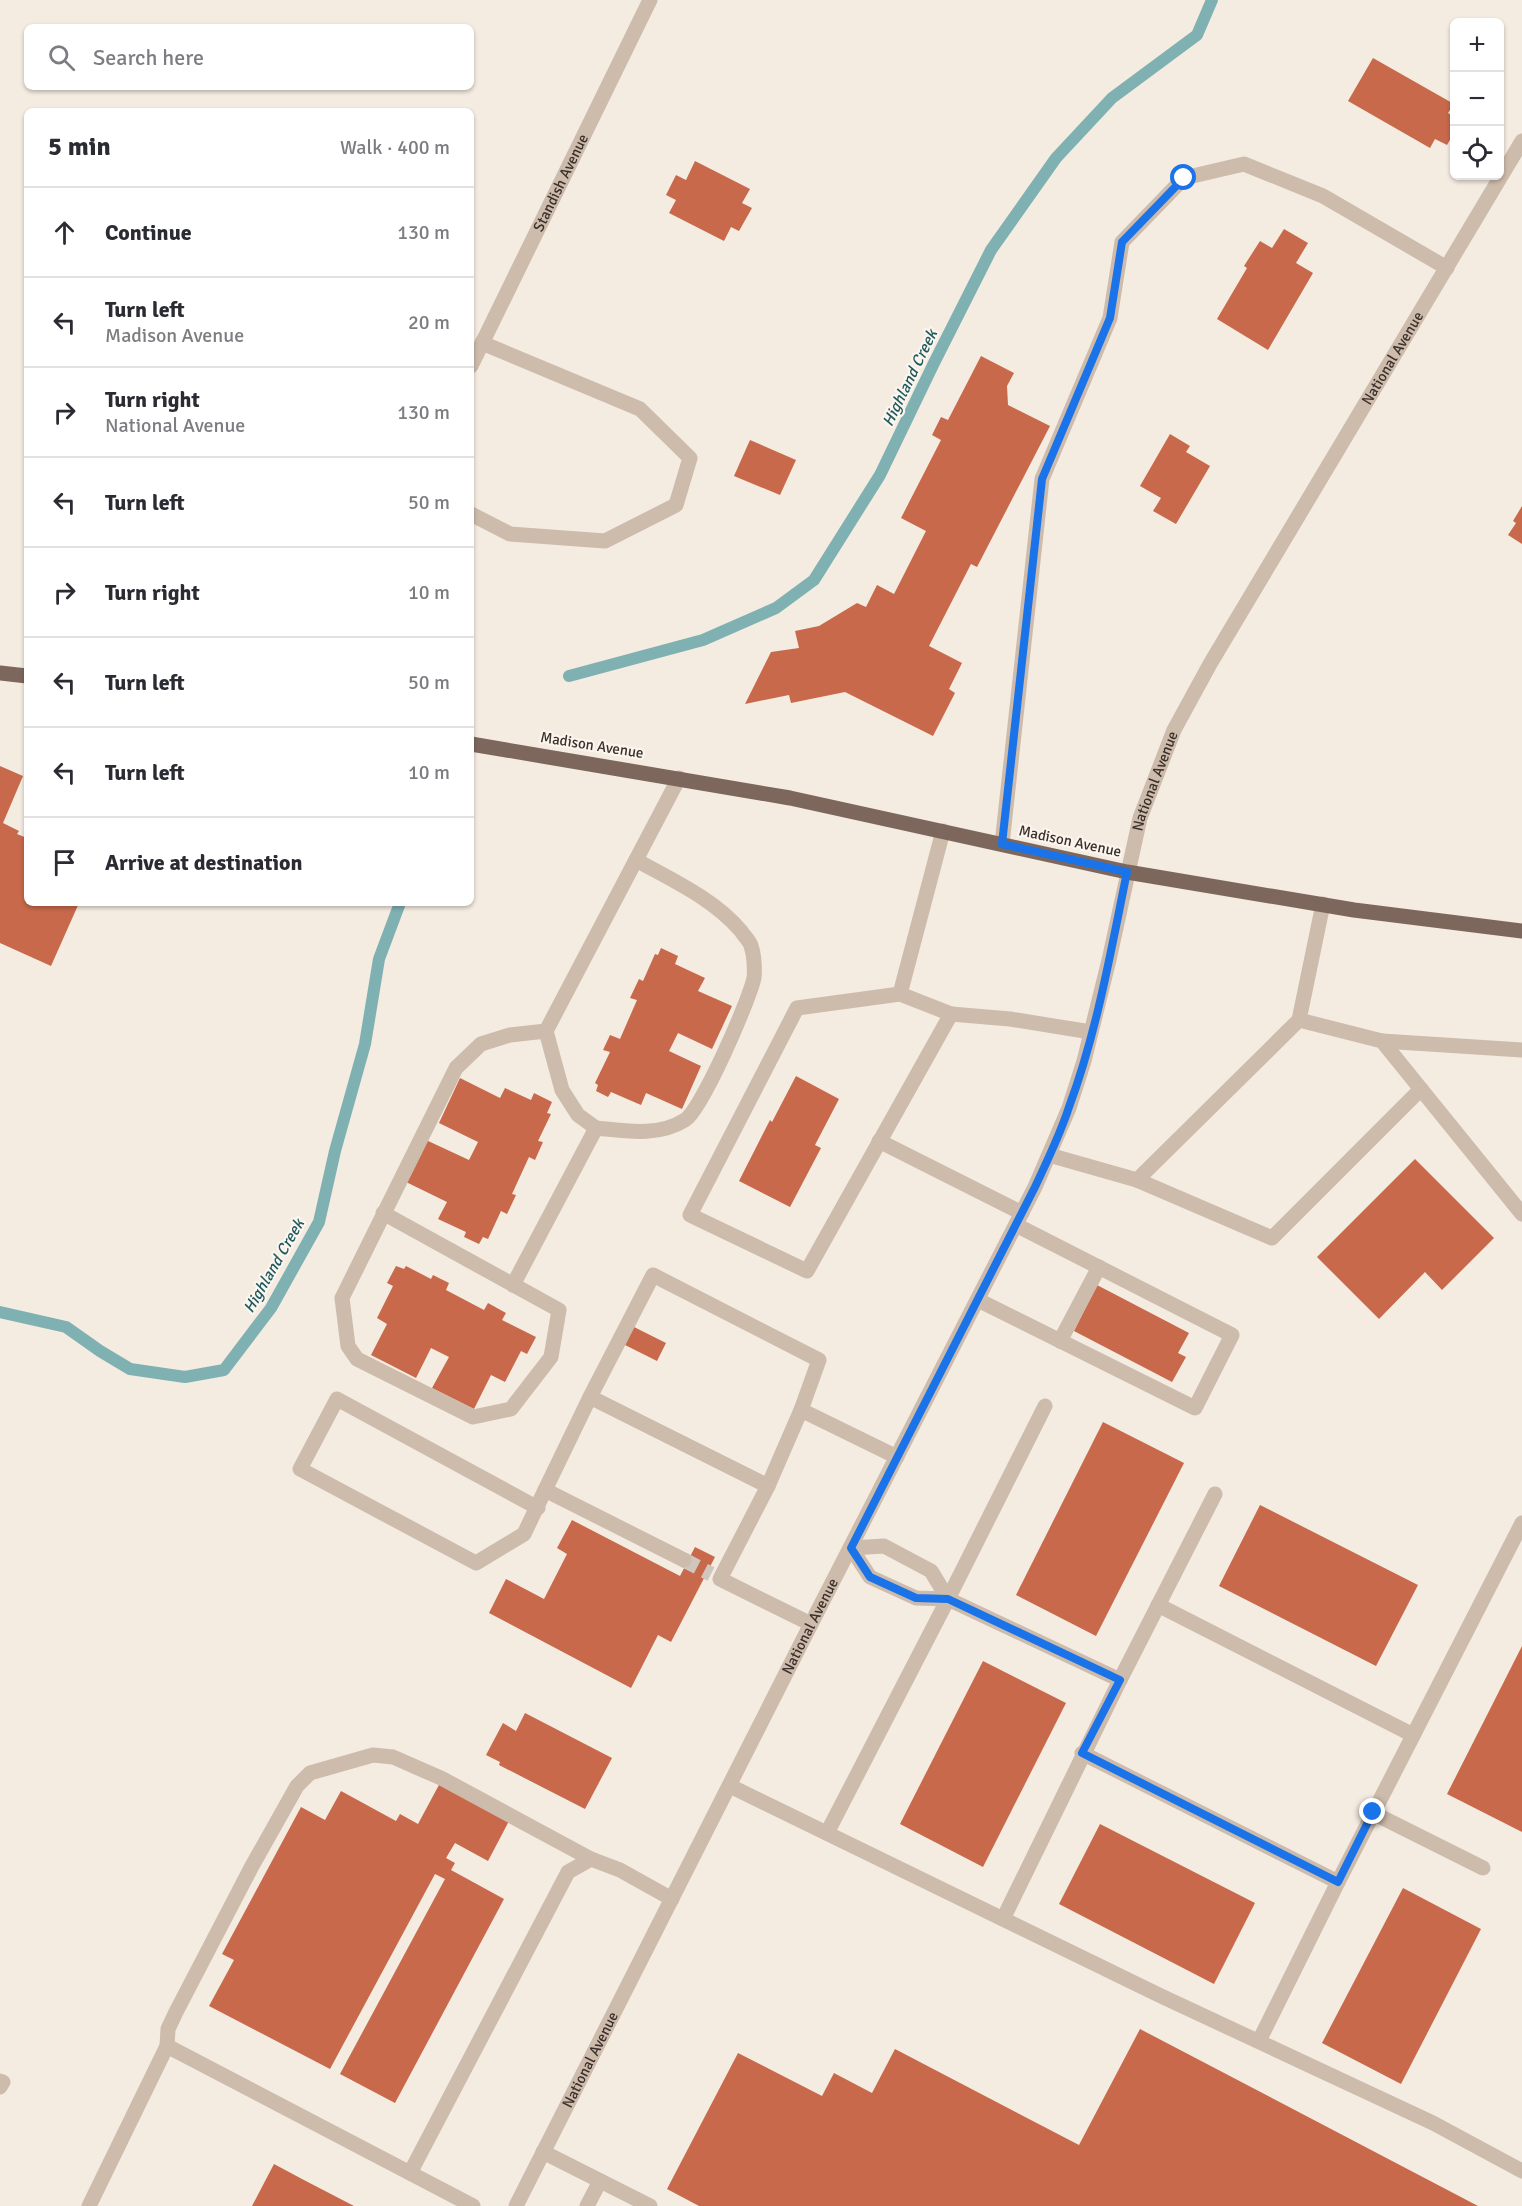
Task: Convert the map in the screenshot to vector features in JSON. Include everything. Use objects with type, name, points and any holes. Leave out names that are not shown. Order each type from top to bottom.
[{"type":"main road","points":[[0,673],[24,676]]},
{"type":"main road","name":"Madison Avenue","points":[[474,744],[801,800],[1127,872],[1323,904],[1522,931]]},
{"type":"street","name":"Standish Avenue","points":[[474,360],[650,0]]},
{"type":"street","name":"National Avenue","points":[[516,2206],[978,1300],[1049,1155],[1069,1108],[1091,1032],[1140,818],[1174,730],[1210,664],[1522,141]]},
{"type":"street","points":[[1002,844],[1042,479],[1110,318],[1122,242],[1184,178],[1244,164],[1323,196],[1447,268]]},
{"type":"street","points":[[474,516],[510,534],[605,541],[676,505],[690,458],[640,409],[482,343]]},
{"type":"street","points":[[636,860],[691,891],[728,916],[751,944],[754,976],[745,1009],[707,1089],[687,1119],[664,1130],[634,1132],[596,1128],[578,1115],[562,1090],[546,1031],[679,778]]},
{"type":"street","points":[[900,994],[943,831]]},
{"type":"street","points":[[1137,1180],[1299,1020],[1323,904]]},
{"type":"street","points":[[951,1014],[807,1271],[690,1215],[797,1008],[900,994],[951,1014],[1010,1019],[1091,1032]]},
{"type":"street","points":[[1299,1020],[1382,1041],[1522,1050]]},
{"type":"street","points":[[383,1213],[559,1310],[551,1357],[511,1409],[473,1417],[357,1359],[348,1346],[342,1298],[383,1213],[456,1068],[481,1044],[510,1035],[546,1031]]},
{"type":"street","points":[[1382,1041],[1522,1214]]},
{"type":"street","points":[[1049,1155],[1137,1180],[1272,1238],[1421,1089]]},
{"type":"street","points":[[513,1285],[596,1128]]},
{"type":"street","points":[[879,1142],[1019,1219],[1099,1268],[1232,1335],[1195,1408],[978,1300]]},
{"type":"street","points":[[1060,1341],[1099,1268]]},
{"type":"street","points":[[538,1508],[337,1399],[300,1469],[476,1563],[524,1534],[538,1508],[590,1397],[653,1275],[819,1360],[801,1410],[768,1486],[715,1576],[811,1624]]},
{"type":"street","points":[[590,1397],[768,1486]]},
{"type":"street","points":[[826,1833],[1045,1406]]},
{"type":"street","points":[[801,1410],[897,1457]]},
{"type":"street","points":[[545,1490],[684,1560]]},
{"type":"street","points":[[1003,1919],[1082,1753],[1215,1494]]},
{"type":"street","points":[[1259,2041],[1373,1812],[1522,1523]]},
{"type":"street","points":[[948,1599],[931,1570],[884,1546],[851,1548],[870,1577],[916,1598],[948,1599],[1120,1680]]},
{"type":"street","points":[[1158,1605],[1413,1735]]},
{"type":"street","points":[[1082,1753],[1338,1882]]},
{"type":"street","points":[[89,2206],[167,2046],[168,2029],[187,1991],[280,1816],[297,1786],[310,1773],[373,1755],[393,1758],[441,1778],[591,1859],[620,1870],[672,1899]]},
{"type":"street","points":[[730,1786],[1003,1919],[1433,2123],[1522,2171]]},
{"type":"street","points":[[1373,1812],[1483,1868]]},
{"type":"street","points":[[410,2173],[568,1872],[591,1859]]},
{"type":"street","points":[[167,2046],[473,2206]]},
{"type":"street","points":[[0,2081],[3,2082],[0,2087]]},
{"type":"street","points":[[543,2152],[650,2206]]},
{"type":"street","points":[[587,2206],[600,2181]]},
{"type":"building","points":[[1373,58],[1450,102],[1448,113],[1450,114],[1450,140],[1447,145],[1435,139],[1430,148],[1348,101]]},
{"type":"building","points":[[695,161],[750,189],[742,203],[752,208],[739,231],[731,227],[724,241],[669,213],[676,200],[666,195],[676,175],[686,180]]},
{"type":"building","points":[[1284,229],[1308,243],[1296,263],[1313,273],[1268,350],[1217,319],[1247,268],[1244,266],[1260,241],[1272,248]]},
{"type":"building","points":[[981,356],[1014,373],[1007,386],[1008,405],[1050,426],[977,567],[971,564],[929,646],[962,663],[949,689],[955,693],[933,736],[845,692],[791,703],[789,695],[745,704],[771,652],[799,648],[795,631],[819,626],[857,603],[866,607],[877,585],[894,594],[926,531],[901,518],[941,440],[932,435],[941,417],[948,420]]},
{"type":"building","points":[[1170,434],[1190,446],[1186,452],[1210,466],[1176,524],[1153,511],[1161,498],[1140,486]]},
{"type":"building","points":[[750,440],[796,460],[780,495],[734,476]]},
{"type":"building","points":[[1522,506],[1522,544],[1508,535],[1516,523],[1513,521]]},
{"type":"building","points":[[0,766],[23,776],[3,823],[19,831],[17,834],[24,837],[24,906],[78,906],[51,966],[0,943]]},
{"type":"building","points":[[661,948],[678,956],[675,964],[705,978],[698,991],[732,1006],[712,1049],[678,1033],[669,1051],[701,1066],[682,1109],[646,1093],[641,1105],[611,1092],[608,1097],[596,1091],[598,1085],[595,1083],[610,1052],[603,1050],[610,1035],[620,1039],[637,1000],[630,998],[639,979],[643,981],[655,954],[658,955]]},
{"type":"building","points":[[796,1076],[839,1099],[815,1145],[821,1148],[790,1207],[739,1181],[770,1120],[772,1122]]},
{"type":"building","points":[[460,1078],[500,1098],[505,1088],[531,1100],[534,1093],[552,1102],[547,1113],[551,1114],[538,1141],[543,1142],[535,1160],[529,1157],[512,1194],[516,1195],[507,1214],[501,1211],[488,1239],[483,1237],[479,1244],[464,1237],[466,1232],[438,1219],[447,1202],[406,1182],[426,1140],[469,1160],[478,1142],[439,1123]]},
{"type":"building","points":[[1415,1159],[1494,1238],[1442,1290],[1425,1272],[1379,1319],[1317,1257]]},
{"type":"building","points":[[396,1266],[404,1269],[406,1266],[431,1279],[433,1275],[449,1283],[446,1290],[484,1310],[488,1303],[506,1313],[502,1320],[536,1337],[527,1354],[521,1351],[505,1382],[491,1375],[474,1409],[432,1388],[449,1357],[431,1348],[416,1378],[371,1355],[387,1324],[377,1318],[393,1286],[387,1283]]},
{"type":"building","points":[[1097,1285],[1189,1333],[1178,1353],[1186,1357],[1172,1382],[1074,1331]]},
{"type":"building","points":[[634,1327],[666,1343],[657,1361],[625,1345]]},
{"type":"building","points":[[1103,1422],[1184,1463],[1096,1636],[1016,1595]]},
{"type":"building","points":[[1260,1505],[1418,1585],[1376,1666],[1219,1586]]},
{"type":"building","points":[[572,1520],[680,1576],[695,1547],[715,1557],[671,1642],[658,1635],[631,1688],[489,1613],[506,1579],[544,1599],[567,1554],[557,1548]]},
{"type":"building","points":[[1522,1646],[1522,1832],[1447,1794]]},
{"type":"building","points":[[983,1661],[1066,1703],[983,1867],[900,1824]]},
{"type":"building","points":[[525,1713],[612,1758],[585,1809],[499,1765],[500,1762],[486,1755],[503,1723],[516,1731]]},
{"type":"building","points":[[440,1783],[509,1821],[488,1861],[455,1843],[446,1858],[455,1863],[451,1870],[504,1899],[395,2103],[340,2074],[445,1879],[435,1874],[330,2069],[209,2006],[234,1960],[222,1954],[301,1807],[325,1820],[341,1791],[396,1821],[400,1814],[418,1824]]},
{"type":"building","points":[[1100,1824],[1255,1903],[1214,1984],[1059,1904]]},
{"type":"building","points":[[1403,1888],[1481,1929],[1401,2084],[1322,2043]]},
{"type":"building","points":[[1140,2029],[1478,2206],[699,2206],[667,2189],[738,2053],[822,2096],[834,2073],[872,2093],[895,2049],[1079,2145]]},
{"type":"building","points":[[274,2164],[302,2179],[354,2206],[252,2206]]},
{"type":"waterway","name":"Highland Creek","points":[[569,676],[703,640],[776,608],[814,580],[880,475],[991,250],[1056,158],[1112,98],[1197,35],[1212,0]]},
{"type":"waterway","name":"Highland Creek","points":[[0,1312],[66,1327],[130,1369],[185,1377],[224,1370],[271,1308],[319,1222],[335,1151],[365,1044],[379,959],[399,906]]},
{"type":"tunnel","points":[[684,1560],[711,1574]]},
{"type":"route","points":[[1184,178],[1122,242],[1110,318],[1042,479],[1002,844],[1127,872],[1109,960],[1084,1061],[1069,1108],[1035,1187],[851,1548],[870,1577],[916,1598],[948,1599],[1120,1680],[1082,1753],[1338,1882],[1373,1812]]}]
